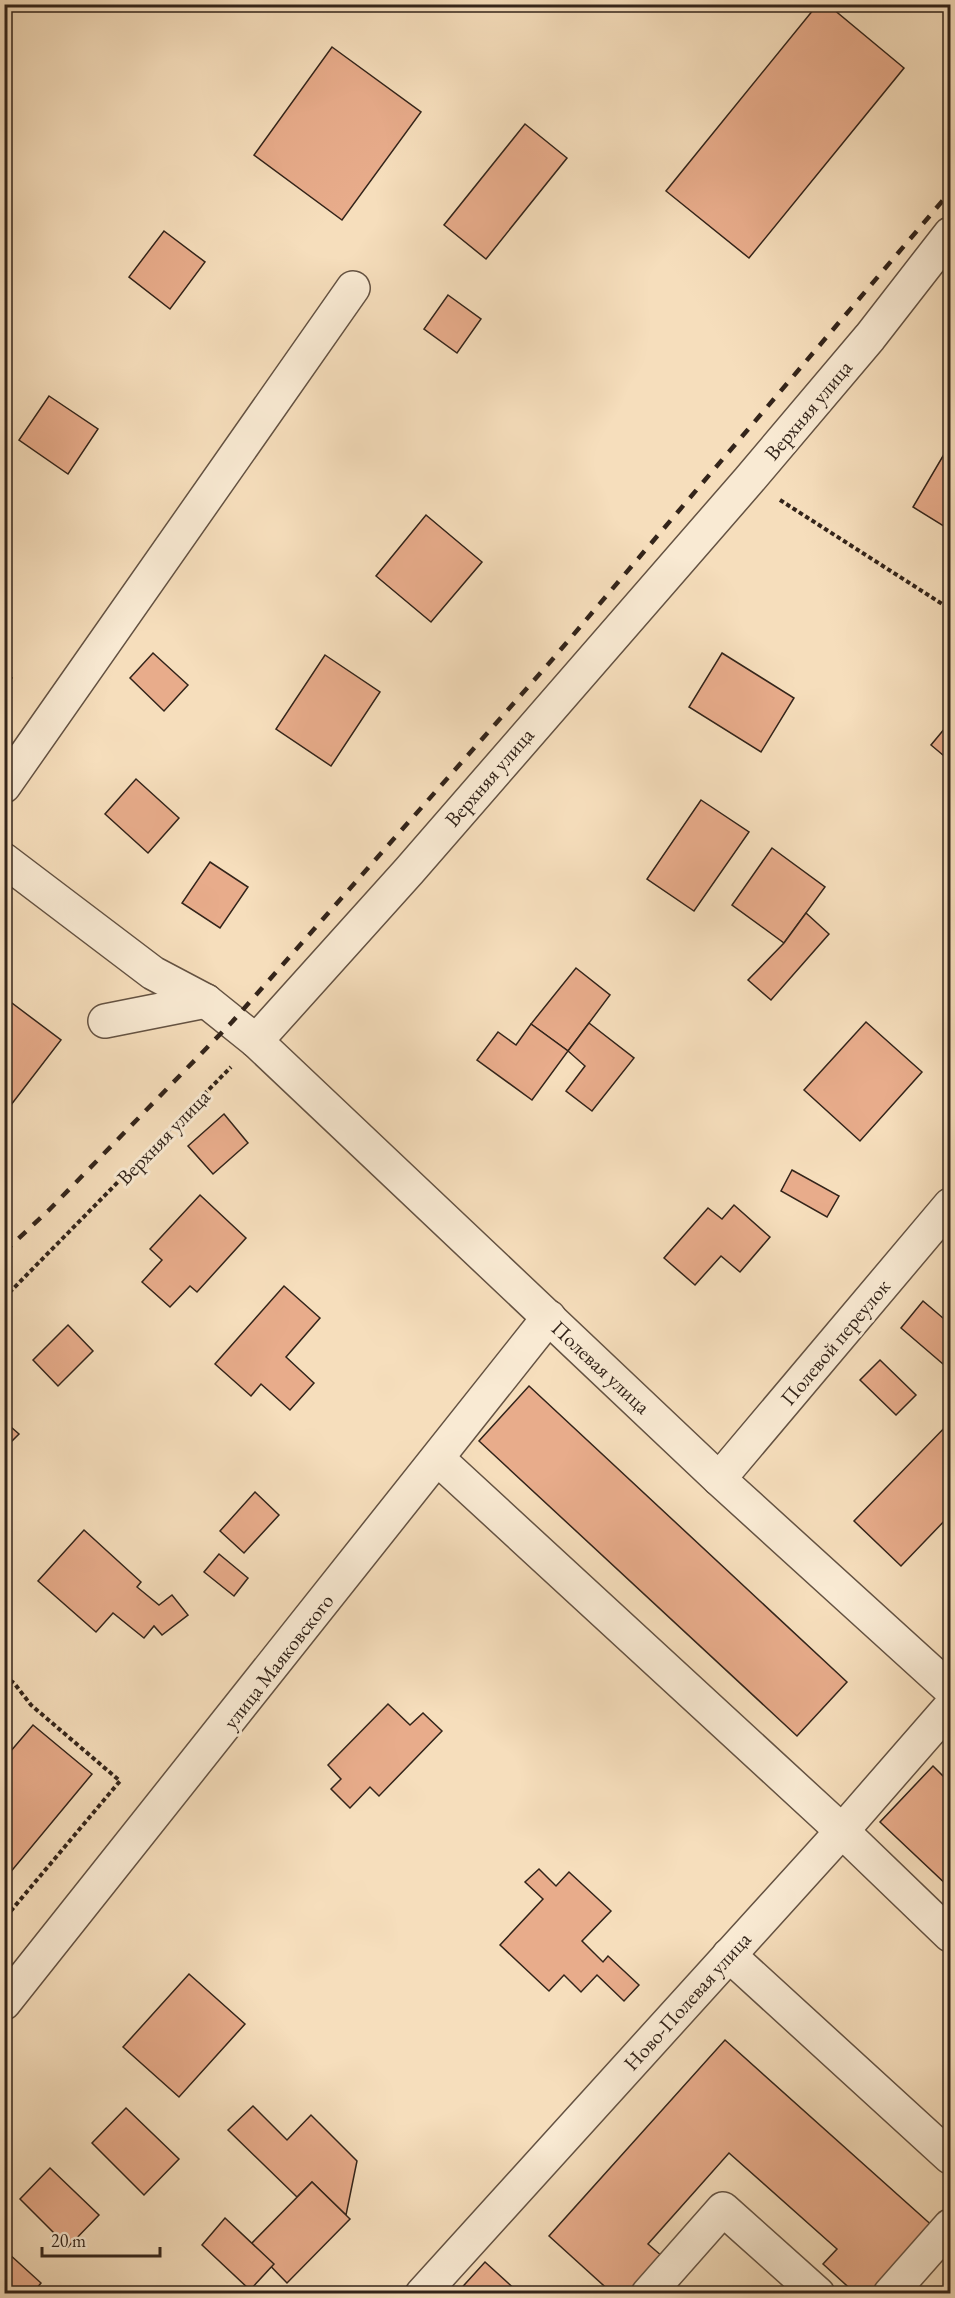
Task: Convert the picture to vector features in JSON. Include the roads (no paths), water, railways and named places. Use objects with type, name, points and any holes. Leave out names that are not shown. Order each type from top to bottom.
[{"type":"street","name":"Верхняя улица","points":[[256,1041],[409,871],[749,480],[870,337],[951,234]]},
{"type":"street","points":[[4,786],[353,288]]},
{"type":"street","name":"Полевая улица","points":[[4,860],[153,973],[206,1001],[256,1041],[719,1479],[951,1689]]},
{"type":"street","points":[[105,1021],[206,1001]]},
{"type":"street","name":"Полевой переулок","points":[[719,1479],[951,1205]]},
{"type":"street","name":"улица Маяковского","points":[[4,2003],[549,1317]]},
{"type":"street","points":[[438,1459],[842,1831],[951,1935]]},
{"type":"street","name":"Ново-Полевая улица","points":[[422,2294],[842,1831],[951,1707]]},
{"type":"street","points":[[729,1954],[951,2157]]},
{"type":"street","points":[[648,2294],[723,2209],[818,2294]]},
{"type":"street","points":[[890,2294],[951,2226]]},
{"type":"railway","points":[[4,1252],[49,1210],[232,1022],[551,661],[950,192]]}]
